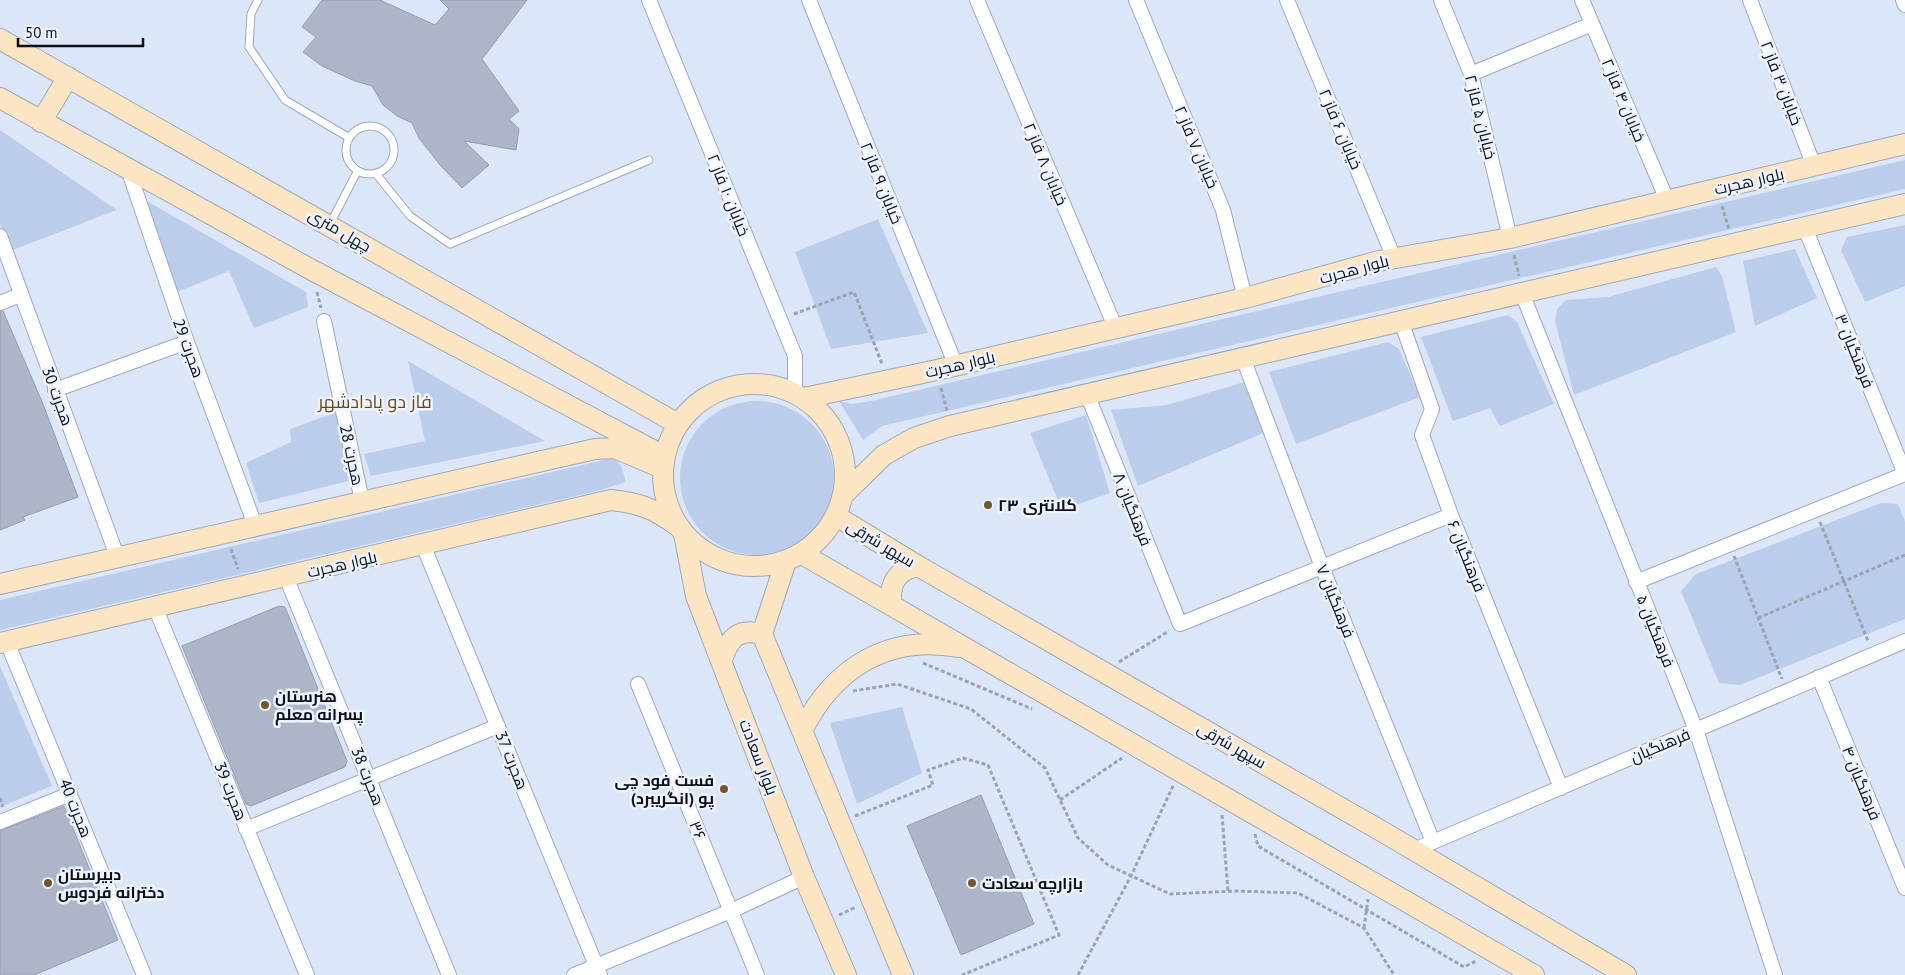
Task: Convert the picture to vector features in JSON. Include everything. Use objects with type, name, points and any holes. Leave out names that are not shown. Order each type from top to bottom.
[{"type":"main road","name":"چهل متری","points":[[0,39],[330,224],[678,424]]},
{"type":"main road","points":[[41,122],[68,77]]},
{"type":"main road","points":[[0,98],[663,462]]},
{"type":"main road","name":"بلوار هجرت","points":[[800,396],[888,381],[946,368],[1245,298],[1394,258],[1510,238],[1905,144]]},
{"type":"main road","points":[[844,494],[884,455],[914,438],[950,426],[1905,204]]},
{"type":"main road","points":[[681,530],[665,498],[663,462],[678,424],[696,404],[727,388],[744,384],[770,385],[800,396],[821,412],[834,430],[842,450],[846,472],[844,494],[836,516],[822,537],[794,557],[762,634],[903,975]]},
{"type":"main road","points":[[0,584],[595,448],[614,448],[663,462]]},
{"type":"main road","name":"بلوار هجرت","points":[[4,642],[611,500],[634,502],[656,510],[681,530],[701,550],[720,560],[735,564],[764,567],[794,557]]},
{"type":"main road","name":"سپهر شرقی","points":[[836,516],[918,566],[1414,850],[1626,975]]},
{"type":"main road","name":"بلوار سعادت","points":[[681,530],[696,596],[804,877],[846,975]]},
{"type":"main road","points":[[794,557],[892,606],[966,649],[1176,782],[1373,882],[1534,975]]},
{"type":"main road","points":[[892,606],[890,595],[895,579],[907,568],[918,566]]},
{"type":"main road","points":[[722,660],[728,643],[739,634],[751,631],[762,634]]},
{"type":"main road","points":[[802,729],[825,692],[841,676],[859,663],[900,647],[936,644],[966,649]]},
{"type":"street","name":"خیابان ۱۰ فاز ۲","points":[[649,0],[794,356],[800,396]]},
{"type":"street","name":"خیابان ۹ فاز ۲","points":[[809,0],[946,368]]},
{"type":"street","name":"خیابان ۸ فاز ۲","points":[[977,0],[1116,328]]},
{"type":"street","name":"خیابان ۷ فاز ۲","points":[[1136,0],[1223,210],[1245,298]]},
{"type":"street","name":"خیابان ۶ فاز ۲","points":[[1287,0],[1394,258]]},
{"type":"street","name":"خیابان ۵ فاز ۲","points":[[1441,0],[1470,74],[1510,238]]},
{"type":"street","name":"خیابان ۴ فاز ۲","points":[[1582,0],[1667,200]]},
{"type":"street","name":"خیابان ۳ فاز ۲","points":[[1750,0],[1814,166]]},
{"type":"street","points":[[1903,0],[1905,5]]},
{"type":"street","points":[[1470,74],[1592,24]]},
{"type":"street","name":"هجرت 29","points":[[128,169],[186,342],[254,525]]},
{"type":"street","name":"فرهنگیان ۳","points":[[1805,228],[1905,474]]},
{"type":"street","name":"هجرت 30","points":[[0,236],[117,556]]},
{"type":"street","name":"فرهنگیان ۵","points":[[1522,293],[1696,730],[1775,975]]},
{"type":"street","points":[[0,303],[20,295]]},
{"type":"street","name":"هجرت 28","points":[[324,321],[362,501]]},
{"type":"street","name":"فرهنگیان ۶","points":[[1400,321],[1432,409],[1422,435],[1451,515],[1561,788]]},
{"type":"street","points":[[55,390],[186,342]]},
{"type":"street","name":"فرهنگیان ۷","points":[[1243,358],[1322,567],[1433,842]]},
{"type":"street","name":"فرهنگیان ۸","points":[[1087,394],[1180,624]]},
{"type":"street","points":[[1636,582],[1905,474]]},
{"type":"street","points":[[1180,624],[1451,515]]},
{"type":"street","name":"هجرت 37","points":[[424,545],[598,970]]},
{"type":"street","name":"هجرت 38","points":[[286,577],[450,975]]},
{"type":"street","name":"هجرت 39","points":[[155,607],[306,975]]},
{"type":"street","name":"فرهنگیان","points":[[1414,850],[1905,641]]},
{"type":"street","name":"هجرت 40","points":[[4,642],[70,794],[144,975]]},
{"type":"street","name":"فرهنگیان ۴","points":[[1819,677],[1905,888]]},
{"type":"street","name":"۳۶","points":[[638,684],[758,975]]},
{"type":"street","points":[[246,829],[498,726]]},
{"type":"street","points":[[0,822],[70,794]]},
{"type":"street","points":[[574,975],[598,970],[804,877]]},
{"type":"lane","points":[[258,0],[251,14],[249,46],[285,100],[348,137]]},
{"type":"lane","points":[[376,175],[392,163],[395,143],[383,128],[363,125],[348,137],[345,156],[357,172],[376,175],[410,216],[450,244],[649,160]]},
{"type":"lane","points":[[330,224],[357,172]]},
{"type":"path","points":[[1718,189],[1733,244]]},
{"type":"path","points":[[1510,238],[1522,293]]},
{"type":"path","points":[[779,319],[854,292],[888,381]]},
{"type":"path","points":[[946,368],[950,426]]},
{"type":"path","points":[[1815,510],[1873,654]]},
{"type":"path","points":[[226,532],[243,587]]},
{"type":"path","points":[[1729,544],[1787,691]]},
{"type":"path","points":[[1758,618],[1905,555]]},
{"type":"path","points":[[1103,672],[1180,624]]},
{"type":"path","points":[[914,660],[1037,712]]},
{"type":"path","points":[[852,692],[897,684],[971,709],[1046,768],[1078,838],[1108,865],[1170,894],[1228,891],[1298,893],[1364,928],[1394,975]]},
{"type":"path","points":[[1060,800],[1126,756],[1119,752]]},
{"type":"path","points":[[850,807],[854,816],[933,785],[928,770],[963,758],[988,765],[1059,935],[962,975]]},
{"type":"path","points":[[1078,975],[1131,876],[1176,782]]},
{"type":"path","points":[[1228,891],[1222,813],[1230,817]]},
{"type":"path","points":[[1254,832],[1258,846],[1464,967],[1476,961],[1484,966]]},
{"type":"path","points":[[1364,928],[1366,909],[1373,882]]},
{"type":"path","points":[[823,922],[872,900]]},
{"type":"shaded area","points":[[0,130],[117,210],[10,251],[0,223]]},
{"type":"shaded area","points":[[1905,160],[1905,189],[882,426],[863,440],[839,401],[852,404],[871,401]]},
{"type":"shaded area","points":[[131,192],[306,292],[308,307],[254,328],[229,271],[172,294]]},
{"type":"shaded area","points":[[878,219],[928,333],[831,349],[795,252]]},
{"type":"shaded area","points":[[1905,225],[1905,286],[1865,302],[1841,250],[1847,237]]},
{"type":"shaded area","points":[[1795,249],[1817,298],[1755,326],[1743,261]]},
{"type":"shaded area","points":[[1716,267],[1722,276],[1736,332],[1574,395],[1555,321],[1557,309],[1566,300],[1608,297]]},
{"type":"shaded area","points":[[1508,315],[1517,322],[1554,404],[1500,426],[1490,408],[1453,421],[1421,337]]},
{"type":"shaded area","points":[[1388,342],[1399,349],[1420,397],[1296,444],[1269,372]]},
{"type":"shaded area","points":[[408,361],[545,441],[371,476],[364,454],[425,441]]},
{"type":"shaded area","points":[[1251,380],[1270,430],[1138,486],[1111,410],[1167,405]]},
{"type":"shaded area","points":[[757,401],[772,402],[786,407],[800,414],[811,424],[821,435],[828,449],[833,463],[833,493],[828,507],[821,521],[811,532],[800,542],[786,549],[772,554],[757,555],[742,554],[728,549],[714,542],[703,532],[693,521],[686,507],[681,493],[680,478],[681,463],[686,449],[693,435],[703,424],[714,414],[728,407],[742,402]]},
{"type":"shaded area","points":[[337,412],[353,480],[259,503],[246,463],[291,442],[290,429]]},
{"type":"shaded area","points":[[1086,415],[1110,493],[1062,510],[1030,433]]},
{"type":"shaded area","points":[[613,458],[621,465],[626,482],[597,491],[0,630],[0,600]]},
{"type":"shaded area","points":[[1881,503],[1898,504],[1905,521],[1905,619],[1740,685],[1719,683],[1681,591],[1696,574]]},
{"type":"shaded area","points":[[0,666],[52,786],[0,807]]},
{"type":"shaded area","points":[[902,707],[922,773],[857,804],[830,723]]},
{"type":"building","points":[[322,0],[380,0],[435,25],[449,9],[440,0],[527,0],[482,59],[519,111],[509,119],[519,129],[516,150],[464,141],[489,165],[462,188],[440,165],[419,138],[412,123],[397,116],[383,105],[372,86],[355,81],[322,66],[303,52],[316,37],[302,27]]},
{"type":"building","points":[[3,311],[43,404],[78,497],[23,517],[25,520],[0,530],[0,312]]},
{"type":"building","name":"هنرستان پسرانه معلم","points":[[279,606],[285,607],[347,761],[345,767],[251,806],[246,804],[182,646]]},
{"type":"building","points":[[981,795],[1034,924],[961,955],[907,826]]},
{"type":"building","name":"دبیرستان دخترانه فردوس","points":[[64,806],[118,940],[34,975],[0,975],[0,831]]},
{"type":"place","name":"کلانتری ۲۳","points":[[988,505]]},
{"type":"place","name":"هنرستان پسرانه معلم","points":[[265,705]]},
{"type":"place","name":"فست فود چی پو (انگریبرد)","points":[[724,789]]},
{"type":"place","name":"دبیرستان دخترانه فردوس","points":[[48,883]]},
{"type":"place","name":"بازارچه سعادت","points":[[972,883]]},
{"type":"district","name":"فاز دو پادادشهر","points":[[375,402]]}]
